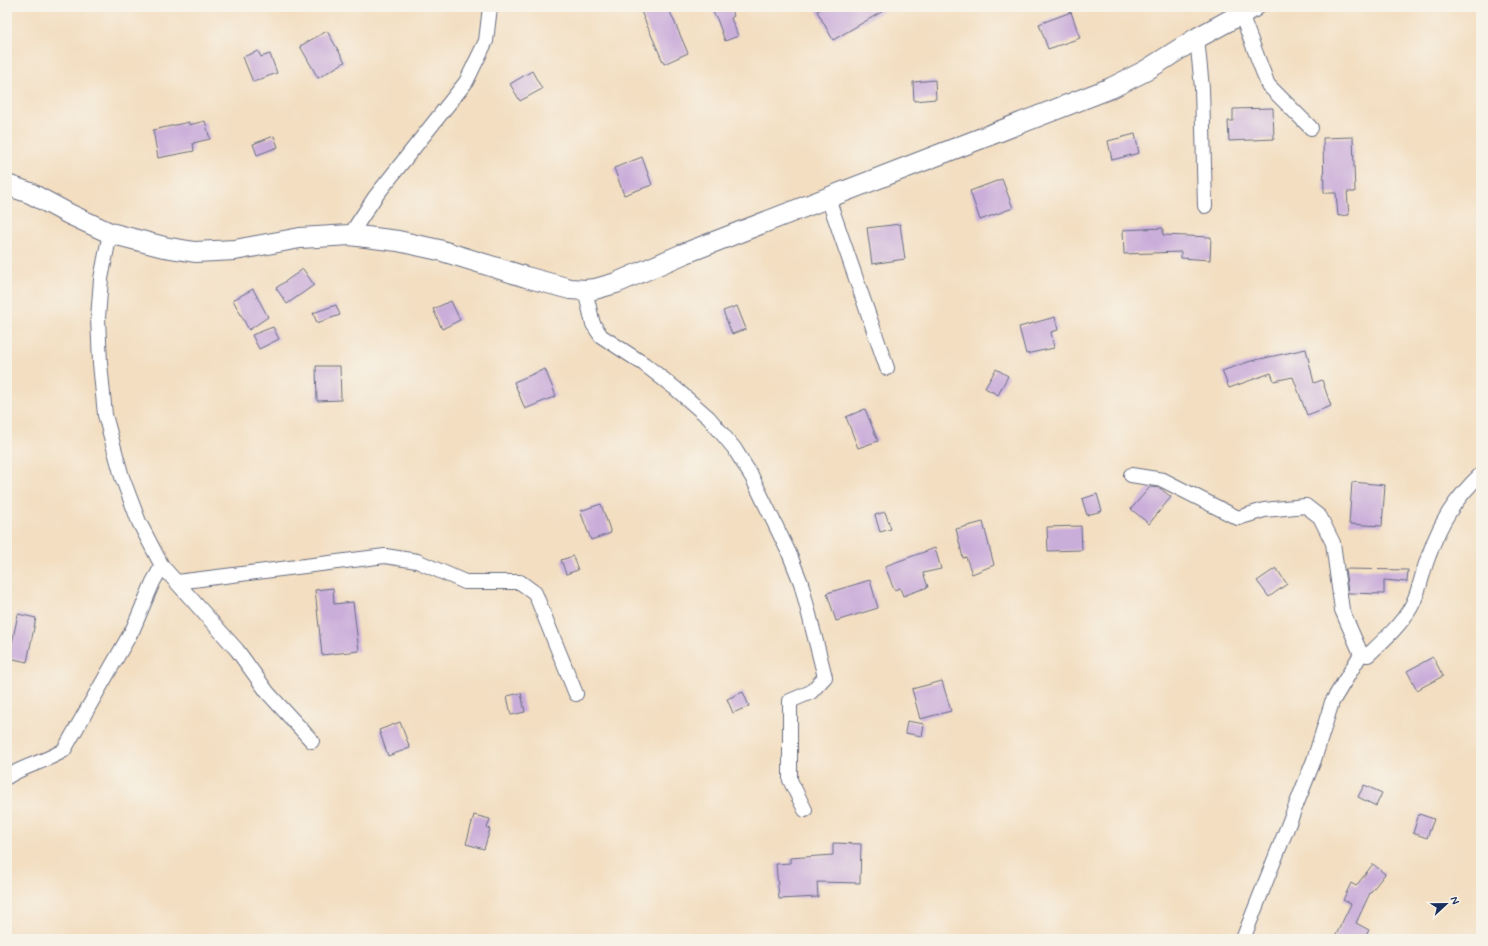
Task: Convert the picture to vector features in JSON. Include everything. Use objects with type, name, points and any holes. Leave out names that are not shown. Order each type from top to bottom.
[{"type":"street","points":[[350,236],[375,197],[466,82],[486,41],[490,7]]},
{"type":"street","points":[[7,185],[30,193],[69,214],[110,232],[164,247],[195,252],[235,250],[300,238],[350,236],[398,242],[439,250],[526,278],[570,289],[585,290],[595,289],[616,283],[689,251],[1111,88],[1144,71],[1197,38],[1248,10],[1268,85],[1311,128]]},
{"type":"street","points":[[1197,38],[1202,88],[1205,206]]},
{"type":"street","points":[[828,198],[887,368]]},
{"type":"street","points":[[110,232],[101,279],[98,318],[100,363],[105,415],[122,477],[139,522],[162,566],[237,650],[268,693],[312,741]]},
{"type":"street","points":[[585,290],[593,324],[602,336],[644,364],[676,389],[709,418],[734,448],[752,478],[789,553],[801,583],[825,677],[811,692],[790,701],[790,780],[804,810]]},
{"type":"street","points":[[1361,654],[1368,655],[1394,631],[1411,606],[1429,555],[1444,519],[1464,490],[1481,474]]},
{"type":"street","points":[[1131,475],[1163,480],[1238,518],[1264,510],[1306,506],[1320,517],[1333,543],[1342,610],[1361,654]]},
{"type":"street","points":[[177,582],[385,556],[417,561],[465,582],[520,582],[535,593],[576,694]]},
{"type":"street","points":[[7,777],[15,772],[52,758],[64,750],[133,629],[153,582],[162,566]]},
{"type":"street","points":[[1243,939],[1314,760],[1332,702],[1361,654]]},
{"type":"building","points":[[639,7],[668,7],[688,53],[664,64]]},
{"type":"building","points":[[710,7],[729,7],[734,16],[731,18],[738,36],[725,41],[717,19]]},
{"type":"building","points":[[824,7],[890,7],[833,40],[817,11]]},
{"type":"building","points":[[1071,12],[1080,38],[1048,49],[1039,24]]},
{"type":"building","points":[[327,31],[345,62],[318,78],[300,46]]},
{"type":"building","points":[[258,51],[261,57],[270,54],[277,73],[253,82],[243,57]]},
{"type":"building","points":[[532,71],[542,89],[520,101],[510,84]]},
{"type":"building","points":[[935,80],[936,99],[914,101],[913,82]]},
{"type":"building","points":[[1273,108],[1274,139],[1229,141],[1228,121],[1233,121],[1233,109]]},
{"type":"building","points":[[205,121],[210,139],[193,143],[194,151],[158,158],[153,130],[189,122],[189,125]]},
{"type":"building","points":[[1135,134],[1139,153],[1112,160],[1108,141]]},
{"type":"building","points":[[274,136],[278,147],[257,155],[253,144]]},
{"type":"building","points":[[1353,137],[1355,192],[1347,192],[1349,215],[1338,216],[1336,193],[1324,193],[1323,138]]},
{"type":"building","points":[[642,157],[652,185],[624,195],[614,168]]},
{"type":"building","points":[[1002,179],[1013,208],[980,220],[970,191]]},
{"type":"building","points":[[900,224],[905,259],[872,264],[867,228]]},
{"type":"building","points":[[1163,228],[1163,235],[1211,237],[1210,260],[1181,258],[1181,252],[1124,254],[1123,230]]},
{"type":"building","points":[[303,269],[314,285],[287,304],[276,288]]},
{"type":"building","points":[[253,289],[268,317],[249,330],[233,300]]},
{"type":"building","points":[[451,301],[460,320],[442,329],[433,309]]},
{"type":"building","points":[[336,305],[340,315],[317,323],[313,313]]},
{"type":"building","points":[[737,306],[746,329],[732,334],[723,311]]},
{"type":"building","points":[[1055,317],[1058,330],[1051,332],[1054,348],[1026,354],[1019,327]]},
{"type":"building","points":[[273,327],[279,339],[259,349],[252,335]]},
{"type":"building","points":[[1306,349],[1314,383],[1322,380],[1331,406],[1307,415],[1293,377],[1274,381],[1271,373],[1229,388],[1222,371],[1251,361]]},
{"type":"building","points":[[316,366],[340,366],[341,400],[317,401]]},
{"type":"building","points":[[545,369],[556,396],[525,409],[514,382]]},
{"type":"building","points":[[996,369],[1008,376],[998,395],[985,388]]},
{"type":"building","points":[[865,409],[878,441],[858,448],[846,417]]},
{"type":"building","points":[[1352,482],[1385,485],[1382,526],[1349,524]]},
{"type":"building","points":[[1150,487],[1160,488],[1171,497],[1149,524],[1131,509]]},
{"type":"building","points":[[1097,494],[1102,511],[1087,515],[1082,499]]},
{"type":"building","points":[[601,504],[611,533],[591,540],[580,511]]},
{"type":"building","points":[[885,512],[891,529],[880,532],[875,515]]},
{"type":"building","points":[[983,522],[994,565],[972,574],[966,557],[963,558],[956,529]]},
{"type":"building","points":[[1081,526],[1082,550],[1048,551],[1047,527]]},
{"type":"building","points":[[935,548],[941,569],[923,573],[928,587],[903,596],[900,588],[894,590],[885,566]]},
{"type":"building","points":[[573,556],[578,570],[566,574],[561,560]]},
{"type":"building","points":[[1276,568],[1287,584],[1269,597],[1257,581]]},
{"type":"building","points":[[1345,569],[1408,570],[1407,582],[1384,580],[1384,594],[1348,593]]},
{"type":"building","points":[[870,580],[878,608],[836,621],[827,593]]},
{"type":"building","points":[[333,588],[334,604],[353,602],[359,651],[322,655],[315,590]]},
{"type":"building","points":[[18,614],[36,618],[27,662],[9,658]]},
{"type":"building","points":[[1433,657],[1443,676],[1417,690],[1407,671]]},
{"type":"building","points":[[942,681],[951,711],[920,719],[912,689]]},
{"type":"building","points":[[743,692],[749,706],[733,713],[727,699]]},
{"type":"building","points":[[521,693],[525,712],[511,715],[507,696]]},
{"type":"building","points":[[907,721],[924,724],[922,736],[905,733]]},
{"type":"building","points":[[400,722],[410,748],[388,756],[379,730]]},
{"type":"building","points":[[1364,785],[1382,793],[1376,806],[1358,797]]},
{"type":"building","points":[[1419,814],[1434,819],[1427,838],[1413,833]]},
{"type":"building","points":[[474,815],[490,819],[487,828],[490,829],[484,849],[466,844]]},
{"type":"building","points":[[833,843],[861,844],[860,883],[817,882],[818,897],[779,899],[776,864],[790,863],[790,858],[833,855]]},
{"type":"building","points":[[1373,864],[1385,874],[1370,893],[1356,923],[1369,930],[1364,939],[1334,939],[1351,904],[1343,900],[1351,883],[1356,886]]}]
